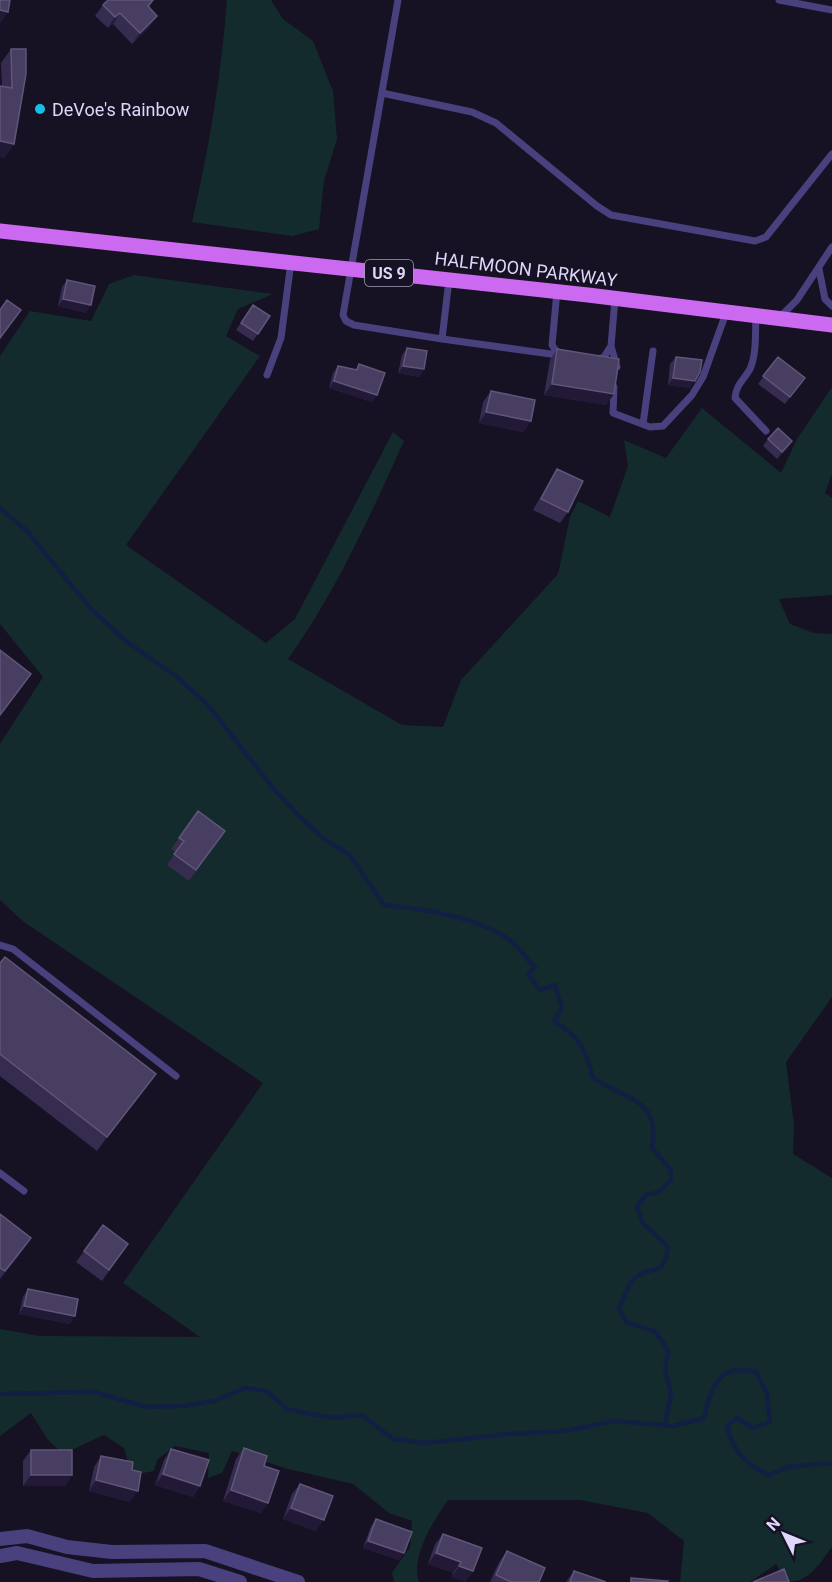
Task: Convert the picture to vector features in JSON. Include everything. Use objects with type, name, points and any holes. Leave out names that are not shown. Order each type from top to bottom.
[{"type":"main road","name":"HALFMOON PARKWAY","points":[[0,231],[557,291],[832,325]]},
{"type":"street","points":[[240,1582],[199,1569],[93,1570],[18,1553],[2,1556],[0,1539],[27,1536],[68,1547],[101,1551],[164,1552],[181,1549],[205,1551],[298,1582]]},
{"type":"street","points":[[162,1568],[164,1552]]},
{"type":"lane","points":[[399,0],[343,315],[349,323],[570,357]]},
{"type":"lane","points":[[779,0],[832,10]]},
{"type":"lane","points":[[382,93],[472,112],[496,123],[611,215],[755,241],[766,237],[832,154]]},
{"type":"lane","points":[[778,319],[798,300],[832,247]]},
{"type":"lane","points":[[267,375],[281,338],[291,262]]},
{"type":"lane","points":[[819,269],[825,300],[832,306]]},
{"type":"lane","points":[[442,339],[448,280]]},
{"type":"lane","points":[[557,291],[552,345],[558,355]]},
{"type":"lane","points":[[615,299],[611,346],[617,367],[612,403],[613,413],[650,427],[663,426],[692,395],[703,377],[726,313]]},
{"type":"lane","points":[[756,316],[754,355],[750,369],[736,388],[735,398],[766,431]]},
{"type":"lane","points":[[594,360],[604,357],[611,346]]},
{"type":"lane","points":[[643,424],[653,351]]},
{"type":"lane","points":[[0,945],[13,949],[176,1076]]},
{"type":"lane","points":[[0,1173],[24,1191]]},
{"type":"green space","points":[[227,0],[271,0],[283,19],[313,41],[333,91],[337,139],[324,181],[319,229],[292,236],[192,222],[214,112]]},
{"type":"green space","points":[[134,275],[273,294],[238,309],[226,336],[260,356],[126,545],[266,643],[295,619],[393,432],[404,441],[337,580],[288,659],[402,725],[443,727],[461,680],[558,574],[570,517],[578,501],[610,517],[628,466],[624,440],[666,458],[702,408],[781,473],[797,439],[832,387],[832,474],[825,493],[832,498],[832,595],[779,599],[790,624],[814,633],[832,634],[832,997],[786,1062],[794,1125],[793,1154],[832,1178],[832,1547],[818,1566],[802,1579],[787,1582],[776,1564],[750,1582],[680,1582],[684,1541],[648,1513],[580,1500],[448,1500],[430,1528],[421,1550],[417,1572],[419,1582],[394,1582],[392,1573],[410,1547],[412,1521],[389,1513],[353,1484],[288,1469],[232,1451],[222,1473],[208,1478],[209,1453],[175,1446],[157,1460],[154,1471],[132,1475],[124,1448],[104,1435],[63,1454],[48,1440],[31,1413],[0,1436],[0,1329],[40,1336],[200,1337],[123,1283],[263,1083],[24,922],[0,900],[0,744],[43,677],[0,624],[0,356],[30,311],[91,321],[109,284]]},
{"type":"building","points":[[0,0],[10,0],[8,12],[0,10]]},
{"type":"building","points":[[108,0],[153,0],[148,6],[157,16],[140,33],[120,13],[115,17],[103,5]]},
{"type":"building","points":[[11,49],[26,49],[26,74],[14,144],[0,141],[0,86],[12,88]]},
{"type":"building","points":[[67,280],[95,286],[91,305],[63,299]]},
{"type":"building","points":[[7,300],[21,310],[0,338],[0,310]]},
{"type":"building","points":[[253,305],[270,316],[258,334],[241,323]]},
{"type":"building","points":[[407,348],[427,351],[424,369],[403,366]]},
{"type":"building","points":[[557,349],[619,359],[614,394],[552,384]]},
{"type":"building","points":[[676,357],[702,360],[700,372],[695,381],[673,378]]},
{"type":"building","points":[[778,357],[805,378],[790,397],[763,376]]},
{"type":"building","points":[[359,364],[385,373],[377,395],[334,381],[338,366],[357,370]]},
{"type":"building","points":[[491,391],[535,400],[531,421],[486,412]]},
{"type":"building","points":[[778,428],[792,441],[782,452],[768,439]]},
{"type":"building","points":[[557,469],[583,481],[568,512],[541,499]]},
{"type":"building","points":[[0,650],[31,674],[0,715]]},
{"type":"building","points":[[198,811],[225,831],[196,870],[174,854],[184,841],[179,838]]},
{"type":"building","points":[[5,957],[156,1074],[107,1137],[0,1054],[0,963]]},
{"type":"building","points":[[0,1214],[31,1238],[5,1271],[0,1268]]},
{"type":"building","points":[[103,1225],[128,1244],[109,1270],[84,1251]]},
{"type":"building","points":[[28,1289],[78,1299],[75,1316],[24,1306]]},
{"type":"building","points":[[244,1448],[267,1456],[264,1466],[279,1471],[268,1503],[231,1490]]},
{"type":"building","points":[[171,1449],[209,1460],[200,1486],[163,1474]]},
{"type":"building","points":[[31,1450],[72,1450],[72,1475],[31,1475]]},
{"type":"building","points":[[101,1456],[133,1462],[132,1470],[141,1472],[138,1491],[96,1480]]},
{"type":"building","points":[[300,1484],[333,1496],[324,1520],[291,1508]]},
{"type":"building","points":[[376,1519],[412,1532],[404,1553],[368,1541]]},
{"type":"building","points":[[443,1534],[482,1548],[473,1571],[459,1566],[461,1562],[436,1553]]},
{"type":"building","points":[[507,1551],[545,1568],[539,1582],[511,1582],[496,1575]]},
{"type":"building","points":[[784,1569],[789,1582],[753,1582]]},
{"type":"building","points":[[574,1571],[606,1582],[570,1582]]},
{"type":"building","points":[[631,1578],[668,1581],[631,1582]]},
{"type":"waterway","points":[[0,508],[27,531],[90,608],[127,642],[176,676],[208,705],[272,787],[298,815],[324,839],[350,855],[384,905],[434,912],[469,921],[500,934],[516,946],[535,967],[528,974],[540,990],[555,985],[562,1008],[554,1021],[570,1032],[580,1045],[593,1078],[628,1096],[646,1109],[653,1131],[652,1148],[671,1170],[671,1180],[659,1192],[646,1195],[637,1206],[642,1222],[668,1247],[660,1268],[640,1274],[627,1289],[619,1309],[626,1322],[656,1332],[668,1351],[665,1370],[671,1393],[665,1425]]},
{"type":"waterway","points":[[0,1394],[94,1392],[146,1407],[182,1406],[214,1401],[245,1388],[267,1391],[287,1409],[330,1418],[362,1415],[393,1439],[425,1443],[564,1431],[615,1421],[673,1426],[704,1418],[712,1390],[720,1378],[732,1371],[744,1370],[756,1372],[767,1394],[770,1422],[753,1428],[737,1418],[727,1426],[732,1443],[741,1456],[769,1475],[787,1467],[832,1463]]},
{"type":"place","name":"DeVoe's Rainbow","points":[[40,109]]}]
